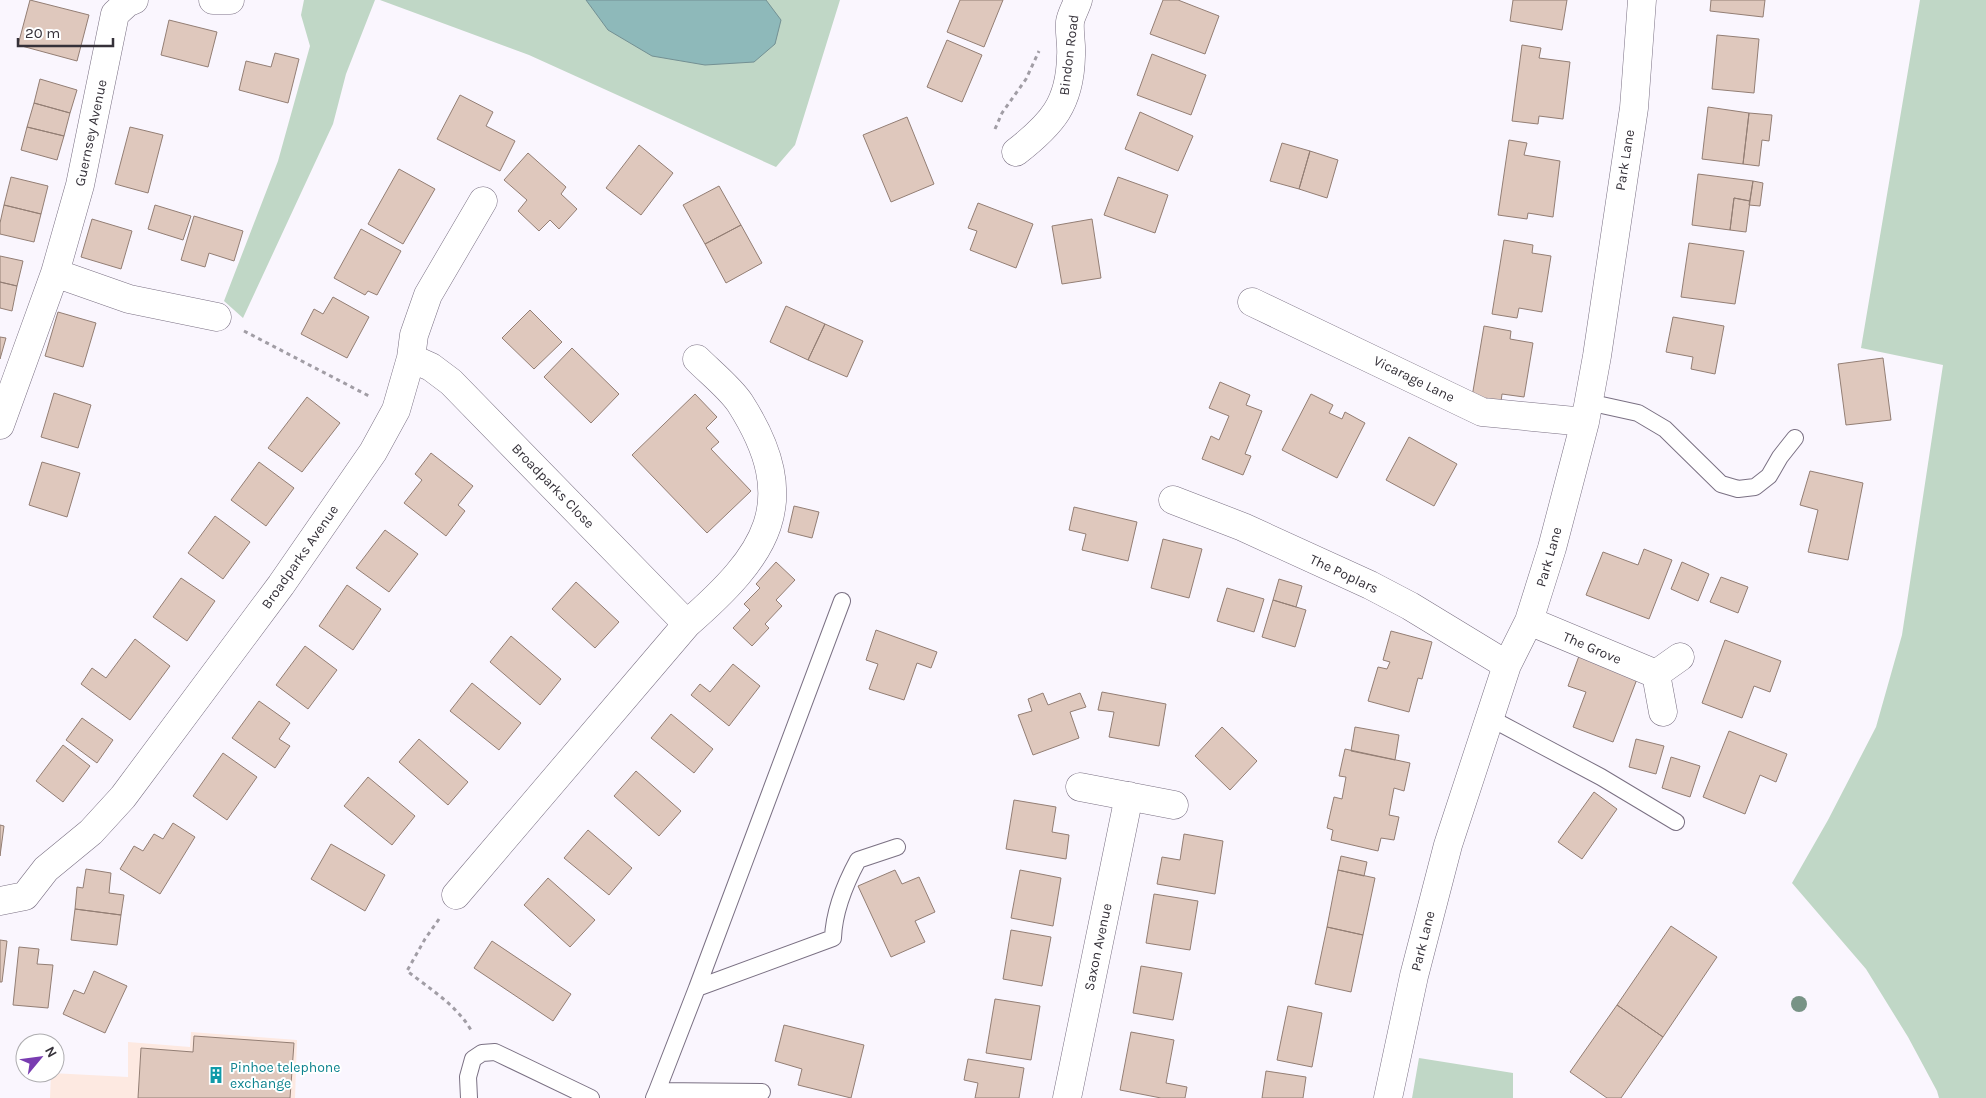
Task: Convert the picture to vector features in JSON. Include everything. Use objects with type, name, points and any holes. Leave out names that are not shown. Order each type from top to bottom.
[{"type":"street","name":"Guernsey Avenue","points":[[0,425],[55,273],[80,185],[115,14],[127,3],[134,0]]},
{"type":"street","points":[[213,0],[230,0]]},
{"type":"street","name":"Bindon Road","points":[[1016,152],[1041,132],[1060,108],[1066,91],[1071,58],[1070,20],[1078,0]]},
{"type":"street","name":"Park Lane","points":[[1388,1098],[1414,976],[1448,845],[1507,665],[1529,621],[1552,548],[1587,412],[1634,108],[1642,0]]},
{"type":"street","name":"Broadparks Avenue","points":[[0,901],[25,896],[46,868],[91,832],[108,815],[187,714],[281,585],[374,452],[396,410],[414,335],[428,295],[483,201]]},
{"type":"street","points":[[55,273],[129,299],[217,317]]},
{"type":"street","name":"Vicarage Lane","points":[[1252,302],[1482,412],[1587,412]]},
{"type":"street","name":"Broadparks Close","points":[[410,358],[431,366],[451,382],[687,624]]},
{"type":"street","points":[[456,895],[687,624],[722,594],[750,560],[769,523],[773,485],[759,439],[739,402],[698,359]]},
{"type":"street","name":"The Poplars","points":[[1173,500],[1243,527],[1370,585],[1410,606],[1507,665]]},
{"type":"street","name":"The Grove","points":[[1529,621],[1656,674]]},
{"type":"street","points":[[1663,712],[1656,674],[1680,656]]},
{"type":"street","points":[[1080,787],[1174,805]]},
{"type":"street","name":"Saxon Avenue","points":[[1067,1098],[1129,796]]},
{"type":"lane","points":[[1587,412],[1638,413],[1665,429],[1721,484],[1738,488],[1755,487],[1769,476],[1780,457],[1795,438]]},
{"type":"lane","points":[[762,1092],[655,1094],[698,988],[842,601]]},
{"type":"lane","points":[[1490,718],[1601,777],[1676,822]]},
{"type":"lane","points":[[698,988],[833,938],[833,921],[846,883],[858,860],[897,846]]},
{"type":"lane","points":[[468,1098],[468,1077],[473,1059],[482,1053],[494,1052],[591,1098]]},
{"type":"path","points":[[1016,152],[1002,144],[994,128],[1002,113],[1026,80],[1040,50]]},
{"type":"path","points":[[217,317],[396,410]]},
{"type":"path","points":[[456,895],[425,940],[407,971],[440,996],[467,1022],[482,1053]]},
{"type":"shaded area","name":"Pinhoe telephone exchange","points":[[191,1032],[297,1040],[295,1098],[50,1098],[51,1083],[65,1083],[65,1074],[128,1077],[128,1042],[190,1047]]},
{"type":"green space","points":[[304,0],[375,0],[346,74],[333,124],[243,318],[224,301],[278,161],[310,46],[301,15]]},
{"type":"green space","points":[[380,0],[840,0],[795,145],[776,167],[529,55]]},
{"type":"green space","points":[[1920,0],[1986,0],[1986,1098],[1939,1098],[1908,1037],[1866,969],[1792,883],[1828,820],[1876,727],[1902,635],[1943,365],[1861,348]]},
{"type":"green space","points":[[1419,1058],[1513,1073],[1513,1098],[1412,1098]]},
{"type":"water","points":[[586,0],[766,0],[781,20],[775,44],[754,62],[705,65],[652,56],[608,30]]},
{"type":"building","points":[[30,0],[89,15],[77,61],[18,45]]},
{"type":"building","points":[[960,0],[1003,0],[984,47],[947,32]]},
{"type":"building","points":[[1163,0],[1178,0],[1219,16],[1205,54],[1150,34]]},
{"type":"building","points":[[1513,0],[1567,0],[1562,30],[1510,21]]},
{"type":"building","points":[[1711,0],[1765,0],[1763,17],[1710,11]]},
{"type":"building","points":[[169,20],[217,32],[208,67],[161,55]]},
{"type":"building","points":[[1717,35],[1759,39],[1754,93],[1712,89]]},
{"type":"building","points":[[947,40],[982,55],[962,102],[927,87]]},
{"type":"building","points":[[1522,45],[1541,48],[1539,58],[1570,62],[1563,119],[1539,116],[1538,124],[1512,121]]},
{"type":"building","points":[[275,53],[299,59],[288,103],[239,90],[246,61],[271,67]]},
{"type":"building","points":[[1152,54],[1206,75],[1191,115],[1137,95]]},
{"type":"building","points":[[40,79],[77,90],[70,113],[34,103]]},
{"type":"building","points":[[460,95],[493,112],[486,126],[515,141],[500,171],[437,139]]},
{"type":"building","points":[[34,103],[70,113],[64,136],[27,127]]},
{"type":"building","points":[[1708,107],[1749,113],[1743,164],[1702,159]]},
{"type":"building","points":[[1140,112],[1193,136],[1178,171],[1125,149]]},
{"type":"building","points":[[1749,113],[1772,115],[1769,141],[1762,140],[1759,166],[1743,164]]},
{"type":"building","points":[[907,117],[934,184],[891,202],[863,135]]},
{"type":"building","points":[[27,127],[64,136],[57,160],[21,150]]},
{"type":"building","points":[[130,127],[163,135],[148,193],[115,184]]},
{"type":"building","points":[[1509,140],[1527,143],[1524,155],[1560,161],[1553,217],[1528,213],[1527,219],[1498,215]]},
{"type":"building","points":[[1282,143],[1310,151],[1299,189],[1270,181]]},
{"type":"building","points":[[639,145],[673,173],[641,215],[606,188]]},
{"type":"building","points":[[1310,151],[1338,160],[1327,198],[1299,189]]},
{"type":"building","points":[[528,153],[566,187],[561,194],[577,209],[559,229],[550,220],[539,231],[518,211],[527,200],[504,180]]},
{"type":"building","points":[[399,169],[435,189],[403,244],[368,224]]},
{"type":"building","points":[[1698,174],[1753,181],[1750,201],[1734,198],[1730,230],[1692,225]]},
{"type":"building","points":[[11,177],[48,186],[41,214],[4,205]]},
{"type":"building","points":[[1118,177],[1168,195],[1155,233],[1104,215]]},
{"type":"building","points":[[1753,181],[1763,183],[1760,206],[1749,205]]},
{"type":"building","points":[[719,186],[741,225],[705,244],[683,205]]},
{"type":"building","points":[[1734,198],[1750,201],[1746,232],[1730,230]]},
{"type":"building","points":[[978,203],[1033,224],[1016,268],[970,250],[977,231],[968,228]]},
{"type":"building","points":[[4,205],[41,214],[34,242],[0,234],[0,223]]},
{"type":"building","points":[[155,205],[191,216],[183,240],[148,229]]},
{"type":"building","points":[[194,216],[243,231],[234,261],[209,253],[205,267],[181,260]]},
{"type":"building","points":[[92,219],[132,231],[121,269],[81,257]]},
{"type":"building","points":[[1092,219],[1101,278],[1062,284],[1052,226]]},
{"type":"building","points":[[741,225],[762,263],[726,283],[705,244]]},
{"type":"building","points":[[361,229],[401,251],[377,295],[368,291],[365,295],[334,278]]},
{"type":"building","points":[[1504,240],[1533,245],[1532,253],[1551,256],[1542,312],[1519,308],[1517,318],[1492,314]]},
{"type":"building","points":[[1689,243],[1744,251],[1735,304],[1681,297]]},
{"type":"building","points":[[0,256],[23,261],[17,286],[0,282]]},
{"type":"building","points":[[0,282],[17,286],[12,311],[0,308]]},
{"type":"building","points":[[333,297],[369,317],[347,358],[301,334],[314,309],[323,314]]},
{"type":"building","points":[[786,306],[825,324],[808,360],[770,342]]},
{"type":"building","points":[[530,310],[562,342],[534,369],[502,338]]},
{"type":"building","points":[[58,312],[96,323],[83,367],[45,356]]},
{"type":"building","points":[[1673,317],[1724,326],[1715,374],[1691,369],[1693,357],[1666,352]]},
{"type":"building","points":[[825,324],[863,341],[847,377],[808,360]]},
{"type":"building","points":[[1484,326],[1511,331],[1510,339],[1533,343],[1524,397],[1502,394],[1501,402],[1472,397]]},
{"type":"building","points":[[0,337],[6,338],[0,359]]},
{"type":"building","points":[[572,348],[619,394],[591,423],[544,377]]},
{"type":"building","points":[[1883,358],[1891,420],[1846,425],[1838,364]]},
{"type":"building","points":[[1220,382],[1250,395],[1246,405],[1262,411],[1245,454],[1251,456],[1243,475],[1202,459],[1211,436],[1219,440],[1229,416],[1209,408]]},
{"type":"building","points":[[54,393],[91,405],[78,448],[41,437]]},
{"type":"building","points":[[695,394],[717,417],[706,428],[719,442],[711,449],[751,491],[707,533],[632,455]]},
{"type":"building","points":[[1311,394],[1333,405],[1329,413],[1342,419],[1345,412],[1365,423],[1337,478],[1282,450]]},
{"type":"building","points":[[307,397],[340,423],[302,472],[268,448]]},
{"type":"building","points":[[1409,437],[1457,464],[1434,506],[1386,480]]},
{"type":"building","points":[[431,453],[473,486],[458,505],[465,511],[446,536],[404,503],[422,480],[415,474]]},
{"type":"building","points":[[42,462],[80,473],[67,517],[29,505]]},
{"type":"building","points":[[259,462],[294,488],[266,526],[231,500]]},
{"type":"building","points":[[1810,471],[1863,483],[1848,560],[1808,552],[1818,510],[1800,505]]},
{"type":"building","points":[[794,506],[819,512],[812,538],[788,532]]},
{"type":"building","points":[[1074,507],[1137,522],[1128,561],[1082,550],[1086,534],[1069,530]]},
{"type":"building","points":[[215,516],[250,542],[223,579],[188,553]]},
{"type":"building","points":[[385,530],[418,554],[389,592],[356,568]]},
{"type":"building","points":[[1163,539],[1202,549],[1189,598],[1151,588]]},
{"type":"building","points":[[1644,549],[1672,560],[1649,619],[1586,595],[1603,552],[1638,565]]},
{"type":"building","points":[[776,562],[795,580],[776,600],[782,606],[765,624],[769,628],[752,646],[733,628],[750,610],[744,604],[760,588],[756,584]]},
{"type":"building","points":[[1682,562],[1709,574],[1698,601],[1671,589]]},
{"type":"building","points":[[1721,577],[1748,587],[1738,613],[1710,602]]},
{"type":"building","points":[[181,578],[215,601],[187,641],[153,617]]},
{"type":"building","points":[[1279,579],[1302,586],[1296,607],[1273,600]]},
{"type":"building","points":[[576,582],[619,622],[595,648],[552,609]]},
{"type":"building","points":[[347,585],[381,609],[353,650],[319,626]]},
{"type":"building","points":[[1227,588],[1264,599],[1254,632],[1217,621]]},
{"type":"building","points":[[1273,600],[1306,610],[1295,647],[1262,637]]},
{"type":"building","points":[[876,630],[937,652],[931,668],[917,663],[904,700],[869,689],[878,664],[866,660]]},
{"type":"building","points":[[1391,631],[1432,642],[1422,679],[1418,678],[1409,712],[1368,701],[1378,667],[1387,669],[1390,662],[1383,660]]},
{"type":"building","points":[[511,636],[561,679],[540,705],[490,662]]},
{"type":"building","points":[[135,639],[170,666],[130,720],[81,684],[92,668],[106,678]]},
{"type":"building","points":[[1725,640],[1781,661],[1770,692],[1754,686],[1742,718],[1702,703]]},
{"type":"building","points":[[305,646],[337,670],[308,709],[276,685]]},
{"type":"building","points":[[1579,656],[1637,679],[1613,742],[1573,727],[1586,692],[1568,686]]},
{"type":"building","points":[[733,664],[760,686],[729,726],[691,695],[700,684],[710,692]]},
{"type":"building","points":[[472,683],[521,723],[499,750],[450,711]]},
{"type":"building","points":[[1102,692],[1166,704],[1159,746],[1109,737],[1114,712],[1098,710]]},
{"type":"building","points":[[1043,693],[1048,705],[1080,693],[1086,707],[1070,712],[1079,738],[1033,755],[1018,715],[1032,711],[1028,699]]},
{"type":"building","points":[[259,701],[290,723],[279,739],[290,746],[275,768],[232,738]]},
{"type":"building","points":[[671,714],[713,749],[694,773],[651,738]]},
{"type":"building","points":[[82,718],[113,740],[97,763],[66,740]]},
{"type":"building","points":[[1222,727],[1257,761],[1230,790],[1195,756]]},
{"type":"building","points":[[1355,727],[1399,735],[1395,760],[1351,751]]},
{"type":"building","points":[[1729,731],[1787,754],[1776,782],[1760,775],[1745,814],[1703,797]]},
{"type":"building","points":[[419,739],[468,782],[448,805],[399,762]]},
{"type":"building","points":[[1636,739],[1664,746],[1656,774],[1629,767]]},
{"type":"building","points":[[63,745],[90,766],[63,802],[36,781]]},
{"type":"building","points":[[1345,749],[1410,763],[1404,791],[1394,788],[1389,815],[1399,817],[1394,840],[1381,838],[1378,851],[1331,840],[1333,830],[1327,828],[1334,797],[1342,799],[1346,777],[1339,776]]},
{"type":"building","points":[[223,753],[257,777],[227,820],[193,796]]},
{"type":"building","points":[[1671,757],[1700,766],[1690,797],[1662,788]]},
{"type":"building","points":[[636,771],[681,811],[659,836],[614,796]]},
{"type":"building","points":[[368,777],[415,816],[392,845],[344,806]]},
{"type":"building","points":[[1594,792],[1617,809],[1582,859],[1558,842]]},
{"type":"building","points":[[1014,800],[1056,807],[1052,832],[1069,835],[1066,859],[1006,849]]},
{"type":"building","points":[[173,823],[195,837],[160,894],[120,869],[134,846],[143,851],[154,834],[163,839]]},
{"type":"building","points":[[0,825],[4,826],[0,856]]},
{"type":"building","points":[[588,830],[632,868],[609,895],[564,858]]},
{"type":"building","points":[[1184,834],[1223,841],[1215,894],[1157,884],[1162,857],[1180,860]]},
{"type":"building","points":[[331,844],[385,875],[365,911],[311,879]]},
{"type":"building","points":[[1341,856],[1367,862],[1364,876],[1338,870]]},
{"type":"building","points":[[86,869],[111,873],[109,893],[124,895],[121,915],[75,909],[77,887],[83,888]]},
{"type":"building","points":[[895,870],[902,884],[919,877],[935,912],[915,921],[925,942],[891,957],[858,886]]},
{"type":"building","points":[[1020,870],[1061,878],[1053,926],[1011,918]]},
{"type":"building","points":[[1338,870],[1375,878],[1363,935],[1327,927]]},
{"type":"building","points":[[548,878],[595,920],[570,947],[524,905]]},
{"type":"building","points":[[1154,894],[1198,901],[1190,950],[1146,943]]},
{"type":"building","points":[[75,909],[121,915],[117,945],[71,940]]},
{"type":"building","points":[[1671,926],[1717,957],[1663,1037],[1617,1005]]},
{"type":"building","points":[[1327,927],[1363,935],[1351,992],[1315,984]]},
{"type":"building","points":[[1011,930],[1051,937],[1042,986],[1003,979]]},
{"type":"building","points":[[0,940],[7,941],[2,982],[0,982]]},
{"type":"building","points":[[492,941],[571,994],[553,1021],[474,968]]},
{"type":"building","points":[[19,947],[39,949],[37,964],[53,965],[48,1008],[13,1005]]},
{"type":"building","points":[[1141,966],[1182,973],[1173,1020],[1133,1013]]},
{"type":"building","points":[[94,971],[127,986],[105,1033],[63,1014],[74,990],[84,994]]},
{"type":"building","points":[[995,999],[1040,1006],[1031,1060],[986,1053]]},
{"type":"building","points":[[1617,1005],[1663,1037],[1621,1098],[1607,1098],[1570,1072]]},
{"type":"building","points":[[1288,1006],[1322,1013],[1312,1067],[1277,1060]]},
{"type":"building","points":[[784,1025],[864,1045],[851,1098],[798,1085],[802,1069],[775,1061]]},
{"type":"building","points":[[1131,1032],[1174,1040],[1166,1083],[1187,1087],[1185,1098],[1161,1098],[1120,1090]]},
{"type":"building","name":"Pinhoe telephone exchange","points":[[194,1036],[294,1043],[290,1098],[138,1098],[141,1048],[193,1052]]},
{"type":"building","points":[[968,1059],[1024,1068],[1019,1098],[975,1098],[978,1083],[964,1080]]},
{"type":"building","points":[[1266,1071],[1306,1077],[1303,1098],[1262,1098]]},
{"type":"place","name":"Pinhoe telephone exchange","points":[[216,1075]]}]
